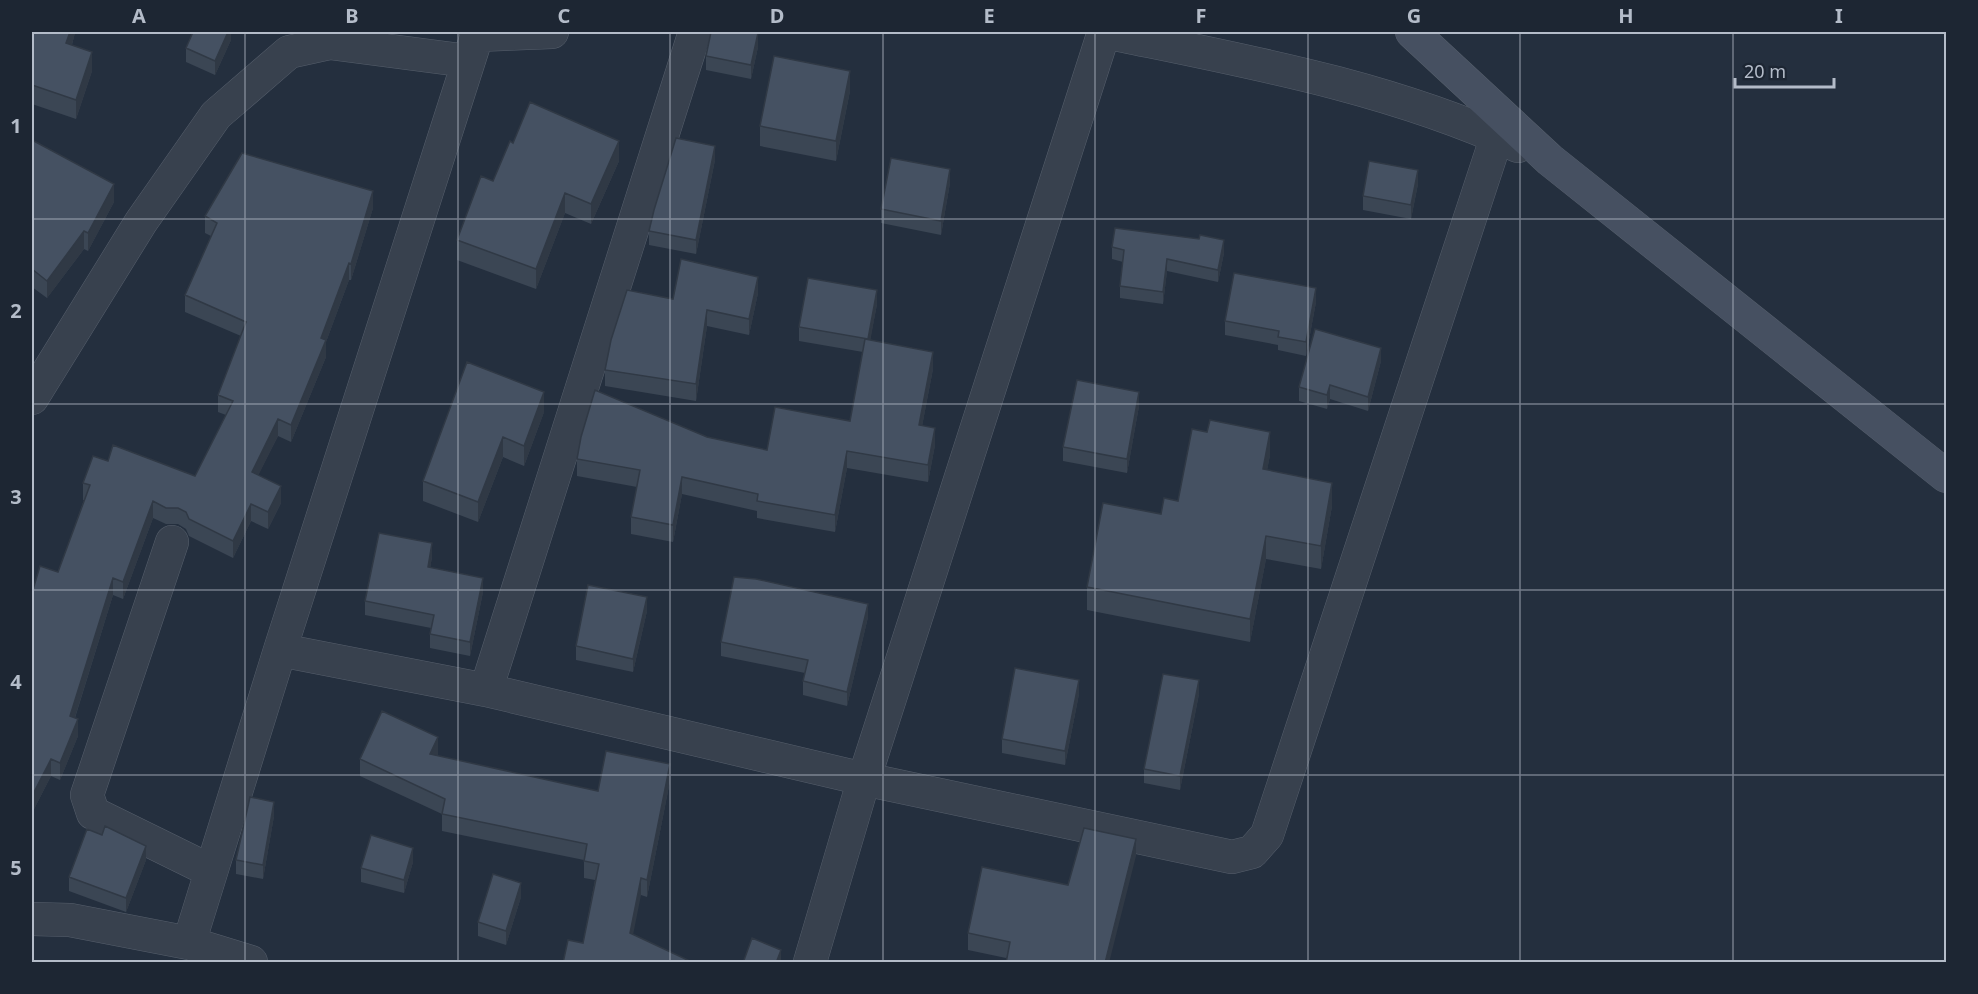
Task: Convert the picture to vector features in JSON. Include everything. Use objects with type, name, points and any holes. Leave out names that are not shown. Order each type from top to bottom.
[{"type":"street","points":[[32,398],[141,222],[216,115],[288,52],[330,43],[474,43],[552,32]]},
{"type":"street","points":[[486,690],[695,32]]},
{"type":"street","points":[[811,962],[864,779],[1104,32],[1276,67],[1389,97],[1497,136],[1550,160]]},
{"type":"street","points":[[1412,32],[1550,160],[1947,476]]},
{"type":"street","points":[[189,943],[474,43]]},
{"type":"street","points":[[280,650],[486,690],[864,779],[1232,857],[1252,852],[1267,835],[1497,136]]},
{"type":"street","points":[[172,542],[87,795],[93,813],[211,871]]},
{"type":"street","points":[[32,919],[70,920],[189,943],[251,963]]},
{"type":"building","points":[[32,32],[70,32],[66,43],[92,52],[76,100],[32,85]]},
{"type":"building","points":[[193,32],[228,32],[215,61],[186,48]]},
{"type":"building","points":[[711,32],[758,33],[751,65],[706,56]]},
{"type":"building","points":[[774,56],[850,71],[836,141],[760,126]]},
{"type":"building","points":[[530,102],[619,141],[591,204],[565,193],[536,269],[457,240],[481,176],[493,181],[510,141],[513,143]]},
{"type":"building","points":[[676,138],[715,146],[696,240],[649,231]]},
{"type":"building","points":[[32,140],[114,184],[88,233],[84,231],[47,281],[32,269]]},
{"type":"building","points":[[242,153],[373,191],[351,264],[349,263],[321,338],[326,340],[291,425],[278,419],[252,472],[281,486],[268,512],[251,504],[233,541],[189,519],[186,512],[178,508],[166,508],[153,501],[123,582],[113,578],[70,716],[78,719],[60,763],[51,759],[32,796],[32,593],[40,566],[58,572],[90,485],[83,483],[93,456],[108,461],[113,445],[195,476],[233,401],[218,395],[246,322],[185,295],[217,223],[205,216]]},
{"type":"building","points":[[891,158],[950,169],[941,221],[881,209]]},
{"type":"building","points":[[1369,161],[1418,170],[1411,205],[1363,196]]},
{"type":"building","points":[[1115,228],[1199,239],[1200,235],[1224,240],[1218,270],[1167,259],[1163,292],[1120,286],[1124,250],[1112,247]]},
{"type":"building","points":[[681,259],[758,277],[749,319],[707,310],[696,384],[605,370],[611,340],[627,290],[673,299]]},
{"type":"building","points":[[1234,273],[1316,288],[1306,342],[1278,337],[1279,331],[1225,321]]},
{"type":"building","points":[[808,278],[877,290],[868,339],[799,327]]},
{"type":"building","points":[[1315,329],[1381,348],[1368,397],[1330,385],[1327,395],[1299,387]]},
{"type":"building","points":[[865,339],[933,352],[919,425],[935,428],[928,465],[847,451],[835,515],[757,501],[758,494],[682,477],[673,525],[631,517],[640,470],[577,459],[595,390],[707,437],[767,450],[775,407],[850,421]]},
{"type":"building","points":[[467,362],[544,392],[524,446],[503,437],[478,502],[423,481]]},
{"type":"building","points":[[1077,380],[1139,392],[1127,459],[1063,447]]},
{"type":"building","points":[[1210,420],[1270,432],[1263,469],[1332,483],[1321,546],[1266,536],[1250,619],[1087,587],[1103,503],[1161,514],[1164,498],[1178,501],[1192,429],[1207,432]]},
{"type":"building","points":[[379,533],[432,543],[428,567],[483,578],[470,642],[430,634],[434,615],[365,601]]},
{"type":"building","points":[[734,577],[756,579],[868,604],[847,692],[803,681],[808,660],[721,642]]},
{"type":"building","points":[[588,585],[647,597],[633,659],[576,646]]},
{"type":"building","points":[[1015,668],[1079,680],[1065,751],[1002,739]]},
{"type":"building","points":[[1163,674],[1199,680],[1180,776],[1144,769]]},
{"type":"building","points":[[382,711],[438,737],[430,754],[598,791],[606,751],[670,764],[647,880],[641,878],[630,933],[694,963],[563,963],[568,940],[583,943],[599,864],[584,861],[587,844],[442,814],[445,799],[360,759]]},
{"type":"building","points":[[250,797],[274,802],[263,865],[236,860]]},
{"type":"building","points":[[105,826],[146,846],[126,898],[69,877],[87,829],[102,835]]},
{"type":"building","points":[[1084,828],[1136,839],[1105,963],[1006,963],[1010,942],[968,933],[982,867],[1068,885]]},
{"type":"building","points":[[371,835],[413,848],[404,880],[361,868]]},
{"type":"building","points":[[493,874],[521,883],[506,931],[478,922]]},
{"type":"building","points":[[752,938],[781,950],[776,963],[743,963]]}]
